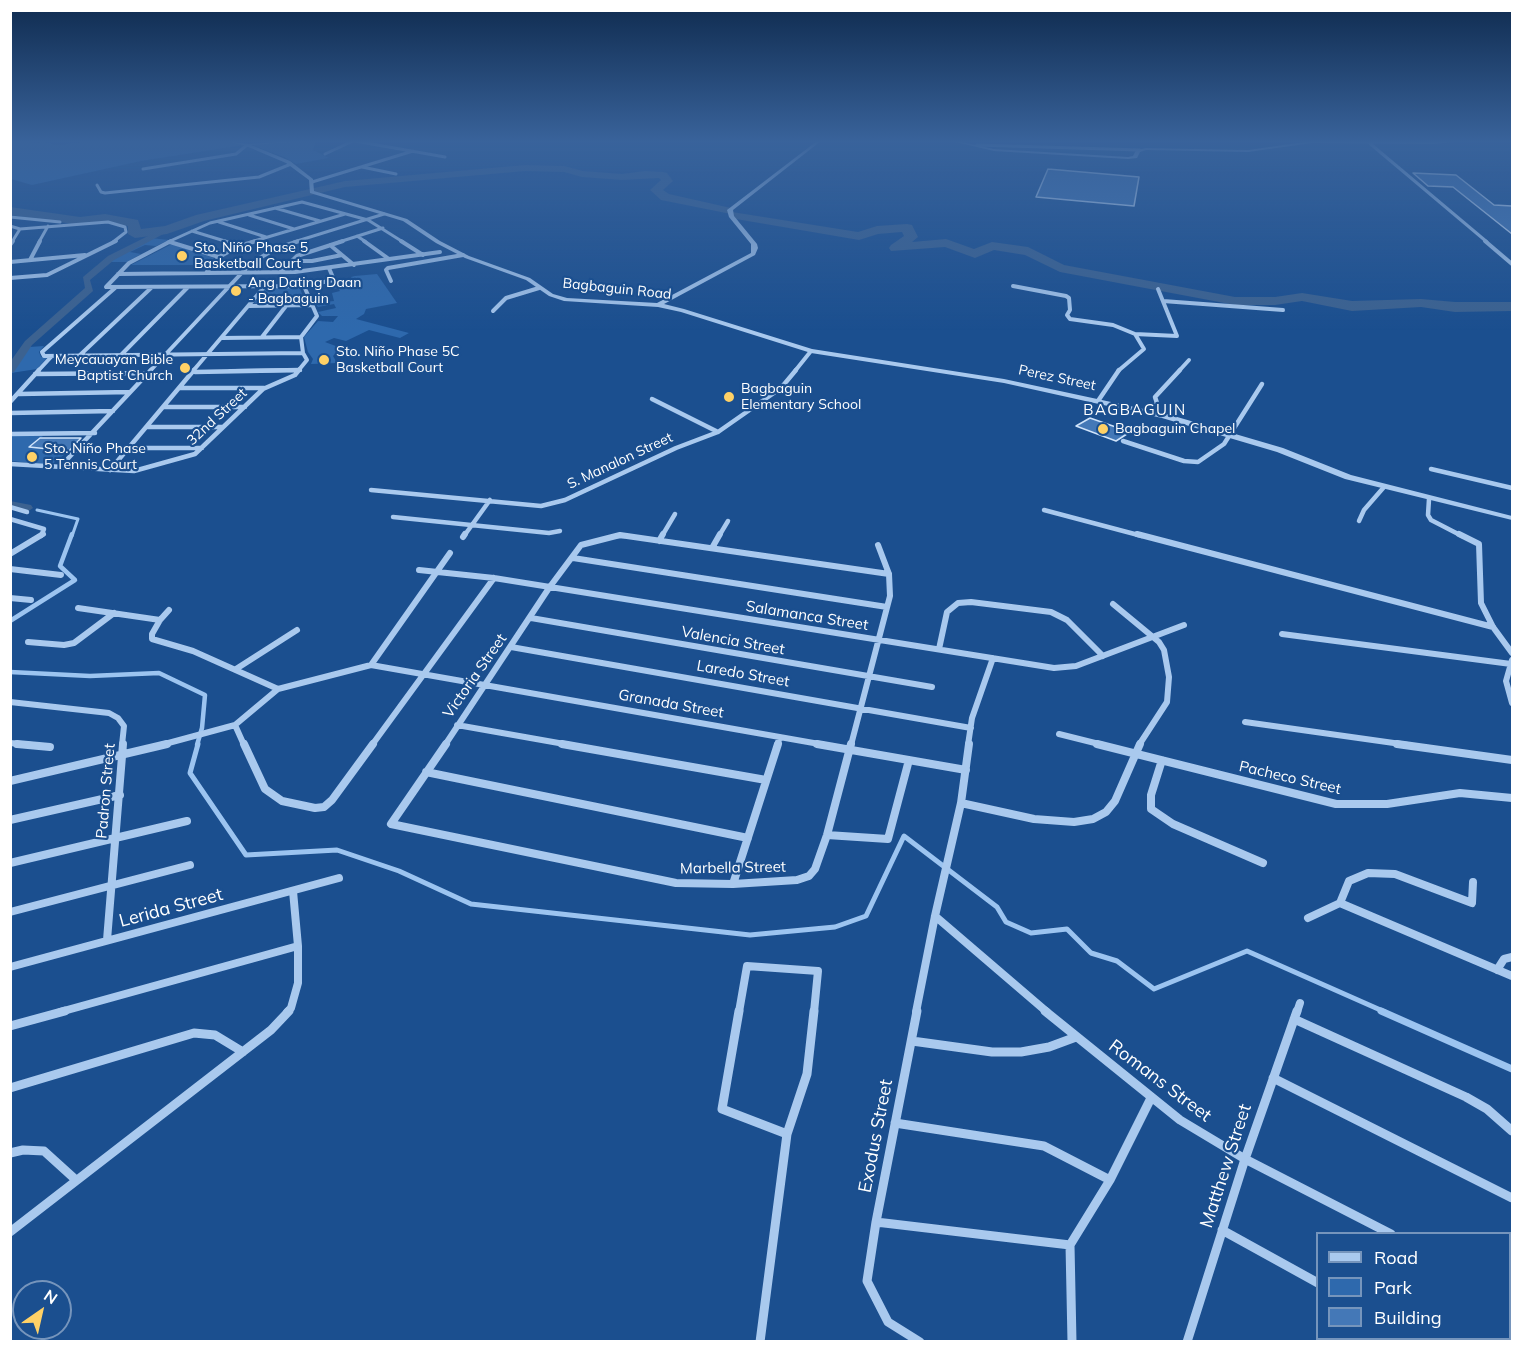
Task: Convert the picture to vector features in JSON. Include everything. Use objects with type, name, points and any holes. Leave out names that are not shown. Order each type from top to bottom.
[{"type":"street","points":[[294,204],[218,221],[191,231],[129,263],[106,286],[115,288],[304,286],[334,280],[329,268]]},
{"type":"street","points":[[312,204],[367,219],[423,255]]},
{"type":"street","name":"Bagbaguin Road","points":[[351,204],[405,220],[431,238],[463,255],[528,279],[551,295],[566,300],[658,305],[811,351]]},
{"type":"street","points":[[658,305],[753,254],[754,244],[731,216],[730,210],[738,204]]},
{"type":"street","points":[[1441,204],[1512,264]]},
{"type":"street","points":[[274,208],[320,221]]},
{"type":"street","points":[[206,273],[219,257],[239,246],[346,214]]},
{"type":"street","points":[[60,467],[95,433],[240,273],[264,254],[384,214]]},
{"type":"street","points":[[249,215],[294,229]]},
{"type":"street","points":[[10,217],[75,224]]},
{"type":"street","points":[[218,221],[267,237]]},
{"type":"street","points":[[10,226],[20,229],[108,222],[125,227],[125,234],[120,239],[42,277],[10,278]]},
{"type":"street","points":[[30,260],[48,226]]},
{"type":"street","points":[[280,272],[291,261],[303,254],[383,228]]},
{"type":"street","points":[[10,245],[20,229]]},
{"type":"street","points":[[191,231],[239,246]]},
{"type":"street","points":[[357,237],[390,259]]},
{"type":"street","points":[[170,242],[219,257]]},
{"type":"street","points":[[330,245],[354,265]]},
{"type":"street","points":[[117,274],[280,272],[354,265],[440,252]]},
{"type":"street","points":[[10,262],[90,254]]},
{"type":"street","points":[[291,261],[312,261],[342,255]]},
{"type":"street","points":[[390,281],[386,270],[392,267],[463,255]]},
{"type":"street","points":[[110,470],[195,372],[265,286]]},
{"type":"street","points":[[195,372],[301,370],[308,360],[303,353],[301,337],[317,316],[304,286]]},
{"type":"street","points":[[1014,286],[1066,296],[1069,298],[1070,310],[1067,315],[1070,319],[1113,325],[1134,334],[1176,336],[1158,289]]},
{"type":"street","points":[[120,356],[188,287]]},
{"type":"street","points":[[115,288],[42,352],[44,356],[303,353]]},
{"type":"street","points":[[79,356],[152,288]]},
{"type":"street","points":[[493,311],[506,298],[539,288]]},
{"type":"street","points":[[1163,301],[1283,310]]},
{"type":"street","points":[[249,306],[312,305]]},
{"type":"street","points":[[262,337],[286,306]]},
{"type":"street","points":[[1098,401],[1118,371],[1144,349],[1134,334]]},
{"type":"street","points":[[222,338],[301,337]]},
{"type":"street","name":"Perez Street","points":[[811,351],[998,380],[1150,412],[1280,450],[1348,477],[1429,499]]},
{"type":"street","name":"S. Manalon Street","points":[[371,490],[541,506],[565,501],[676,448],[718,432],[781,388],[811,351]]},
{"type":"street","points":[[10,402],[51,357]]},
{"type":"street","points":[[1150,412],[1157,403],[1155,397],[1189,360]]},
{"type":"street","name":"32nd Street","points":[[10,464],[134,471],[174,462],[195,454],[264,388],[295,375],[301,370]]},
{"type":"street","points":[[35,374],[148,373]]},
{"type":"street","points":[[1123,441],[1192,463],[1224,444],[1262,384]]},
{"type":"street","points":[[180,388],[264,388]]},
{"type":"street","points":[[19,394],[130,392]]},
{"type":"street","points":[[652,399],[718,432]]},
{"type":"street","points":[[164,406],[245,407]]},
{"type":"street","points":[[10,414],[113,411]]},
{"type":"street","points":[[147,427],[223,427]]},
{"type":"street","points":[[10,434],[95,433]]},
{"type":"street","points":[[129,448],[202,448]]},
{"type":"street","points":[[1431,469],[1512,489]]},
{"type":"street","points":[[1359,521],[1364,510],[1384,487]]},
{"type":"street","points":[[1512,518],[1429,499],[1428,515],[1431,520],[1479,544],[1479,593],[1485,614],[1512,653]]},
{"type":"street","points":[[463,537],[490,500]]},
{"type":"street","points":[[10,507],[27,512]]},
{"type":"street","points":[[1044,510],[1493,627]]},
{"type":"street","points":[[675,514],[659,541],[889,574]]},
{"type":"street","points":[[393,517],[549,533],[560,531]]},
{"type":"street","points":[[10,554],[36,540],[43,534],[44,529],[12,520]]},
{"type":"street","points":[[712,548],[728,521]]},
{"type":"street","name":"Victoria Street","points":[[391,824],[549,588],[581,545],[620,535],[659,541]]},
{"type":"street","name":"Marbella Street","points":[[391,824],[676,883],[733,884],[798,880],[809,876],[815,869],[826,836],[861,709],[891,584],[878,545]]},
{"type":"street","points":[[10,781],[208,734],[235,725],[278,689],[370,665],[434,573],[450,554]]},
{"type":"street","points":[[573,558],[886,607]]},
{"type":"street","points":[[10,569],[61,575]]},
{"type":"street","name":"Salamanca Street","points":[[419,570],[494,578],[1040,667],[1064,668],[1103,656],[1184,625]]},
{"type":"street","points":[[235,725],[265,789],[282,801],[315,808],[324,807],[332,800],[494,578]]},
{"type":"street","points":[[10,598],[31,600]]},
{"type":"street","points":[[939,649],[947,612],[957,603],[971,602],[1051,612],[1067,620],[1103,656]]},
{"type":"street","points":[[961,803],[1059,822],[1093,819],[1106,812],[1115,801],[1136,753],[1162,712],[1169,691],[1164,650],[1152,636],[1113,604]]},
{"type":"street","points":[[78,608],[160,621]]},
{"type":"street","points":[[169,610],[152,634],[152,639],[193,651],[278,689]]},
{"type":"street","points":[[28,642],[64,645],[74,643],[84,638],[114,614]]},
{"type":"street","name":"Valencia Street","points":[[531,618],[932,687]]},
{"type":"street","points":[[236,669],[297,630]]},
{"type":"street","points":[[1282,634],[1511,662],[1506,681],[1512,703]]},
{"type":"street","name":"Laredo Street","points":[[511,647],[970,728]]},
{"type":"street","name":"Exodus Street","points":[[920,1341],[888,1323],[867,1281],[876,1222],[935,916],[961,803],[970,728],[975,707],[993,658]]},
{"type":"street","name":"Granada Street","points":[[370,665],[966,770]]},
{"type":"street","name":"Padron Street","points":[[12,704],[109,713],[118,718],[124,726],[107,940]]},
{"type":"street","points":[[1245,722],[1512,760]]},
{"type":"street","points":[[457,725],[766,780]]},
{"type":"street","name":"Pacheco Street","points":[[1059,734],[1336,804],[1387,804],[1460,793],[1512,798]]},
{"type":"street","points":[[733,884],[780,737]]},
{"type":"street","points":[[10,743],[50,747]]},
{"type":"street","points":[[826,836],[888,839],[909,760]]},
{"type":"street","points":[[1162,760],[1151,795],[1151,809],[1173,824],[1263,863]]},
{"type":"street","points":[[426,772],[748,838]]},
{"type":"street","points":[[10,820],[120,795]]},
{"type":"street","points":[[10,863],[187,821]]},
{"type":"street","points":[[10,912],[190,865]]},
{"type":"street","points":[[1308,918],[1340,903],[1348,881],[1368,873],[1395,874],[1472,903],[1473,882]]},
{"type":"street","name":"Lerida Street","points":[[10,967],[339,878]]},
{"type":"street","points":[[10,1232],[271,1030],[291,1008],[298,983],[292,891]]},
{"type":"street","points":[[1340,903],[1512,976]]},
{"type":"street","name":"Romans Street","points":[[935,916],[1077,1037],[1180,1120],[1245,1159],[1389,1232]]},
{"type":"street","points":[[10,1026],[297,946]]},
{"type":"street","points":[[1497,970],[1504,959],[1512,957]]},
{"type":"street","points":[[760,1341],[787,1134],[807,1074],[818,971],[747,966],[722,1109],[787,1134]]},
{"type":"street","name":"Matthew Street","points":[[1187,1341],[1245,1159],[1300,1003]]},
{"type":"street","points":[[1294,1019],[1466,1097],[1487,1109],[1512,1131]]},
{"type":"street","points":[[10,1088],[194,1033],[215,1035],[243,1052]]},
{"type":"street","points":[[912,1041],[992,1052],[1021,1052],[1050,1047],[1077,1037]]},
{"type":"street","points":[[1273,1078],[1512,1198]]},
{"type":"street","points":[[1072,1341],[1070,1245],[1110,1180],[1151,1098]]},
{"type":"street","points":[[895,1123],[1044,1146],[1110,1180]]},
{"type":"street","points":[[10,1154],[23,1150],[44,1151],[76,1180]]},
{"type":"street","points":[[876,1222],[1070,1245]]},
{"type":"street","points":[[1222,1230],[1316,1282]]},
{"type":"green space","points":[[150,238],[169,240],[156,246],[145,245],[130,252],[141,254],[127,262],[108,262]]},
{"type":"green space","points":[[172,244],[214,258],[207,265],[131,265]]},
{"type":"green space","points":[[377,274],[397,303],[366,309],[364,314],[356,319],[409,333],[400,338],[369,330],[346,341],[334,338],[325,342],[341,348],[333,356],[337,363],[311,364],[313,359],[308,352],[304,337],[318,321],[333,322],[338,316],[322,316],[318,312],[336,308],[334,304],[318,307],[315,303],[334,301],[332,293],[340,291],[330,286],[352,282],[351,277]]},
{"type":"green space","points":[[266,288],[300,288],[305,303],[254,303]]},
{"type":"green space","points":[[44,346],[39,352],[41,357],[47,358],[37,369],[11,373],[29,347]]},
{"type":"green space","points":[[10,436],[43,436],[30,447],[69,451],[51,465],[11,461]]},
{"type":"building","points":[[1474,204],[1512,206],[1512,234]]},
{"type":"building","name":"Bagbaguin Chapel","points":[[1090,418],[1130,432],[1116,441],[1076,426]]},
{"type":"building","points":[[40,438],[81,438],[69,451],[29,447]]},
{"type":"waterway","points":[[10,211],[80,221],[105,218],[134,223],[135,234],[167,230],[200,218],[259,204]]},
{"type":"waterway","points":[[696,204],[727,211]]},
{"type":"waterway","points":[[736,215],[859,236],[877,230],[907,228],[911,237],[896,248],[946,243],[975,254],[992,246],[1028,251],[1060,268],[1235,301],[1275,301],[1302,297],[1352,306],[1421,303],[1455,307],[1512,307]]},
{"type":"waterway","points":[[10,370],[28,343],[90,289],[86,279],[111,258],[167,230]]},
{"type":"waterway","points":[[10,505],[27,508]]},
{"type":"waterway","points":[[37,510],[78,519],[72,536]]},
{"type":"waterway","points":[[10,621],[75,580],[60,566],[72,534]]},
{"type":"waterway","points":[[10,672],[90,676],[159,673],[205,695],[202,728],[197,745]]},
{"type":"waterway","points":[[198,744],[190,773],[246,855],[337,850],[399,871],[471,904],[750,935],[835,927],[866,916],[904,836],[997,907],[1006,922],[1031,933],[1067,929],[1091,953],[1117,961],[1154,989],[1247,951],[1385,1012]]},
{"type":"waterway","points":[[1381,1011],[1512,1069]]},
{"type":"place","name":"Sto. Niño Phase 5 Basketball Court","points":[[182,256]]},
{"type":"place","name":"Ang Dating Daan - Bagbaguin","points":[[236,291]]},
{"type":"place","name":"Sto. Niño Phase 5C Basketball Court","points":[[324,360]]},
{"type":"place","name":"Meycauayan Bible Baptist Church","points":[[185,368]]},
{"type":"place","name":"Bagbaguin Elementary School","points":[[729,397]]},
{"type":"place","name":"Bagbaguin Chapel","points":[[1103,429]]},
{"type":"place","name":"Sto. Niño Phase 5 Tennis Court","points":[[32,457]]},
{"type":"district","name":"BAGBAGUIN","points":[[1135,410]]}]
